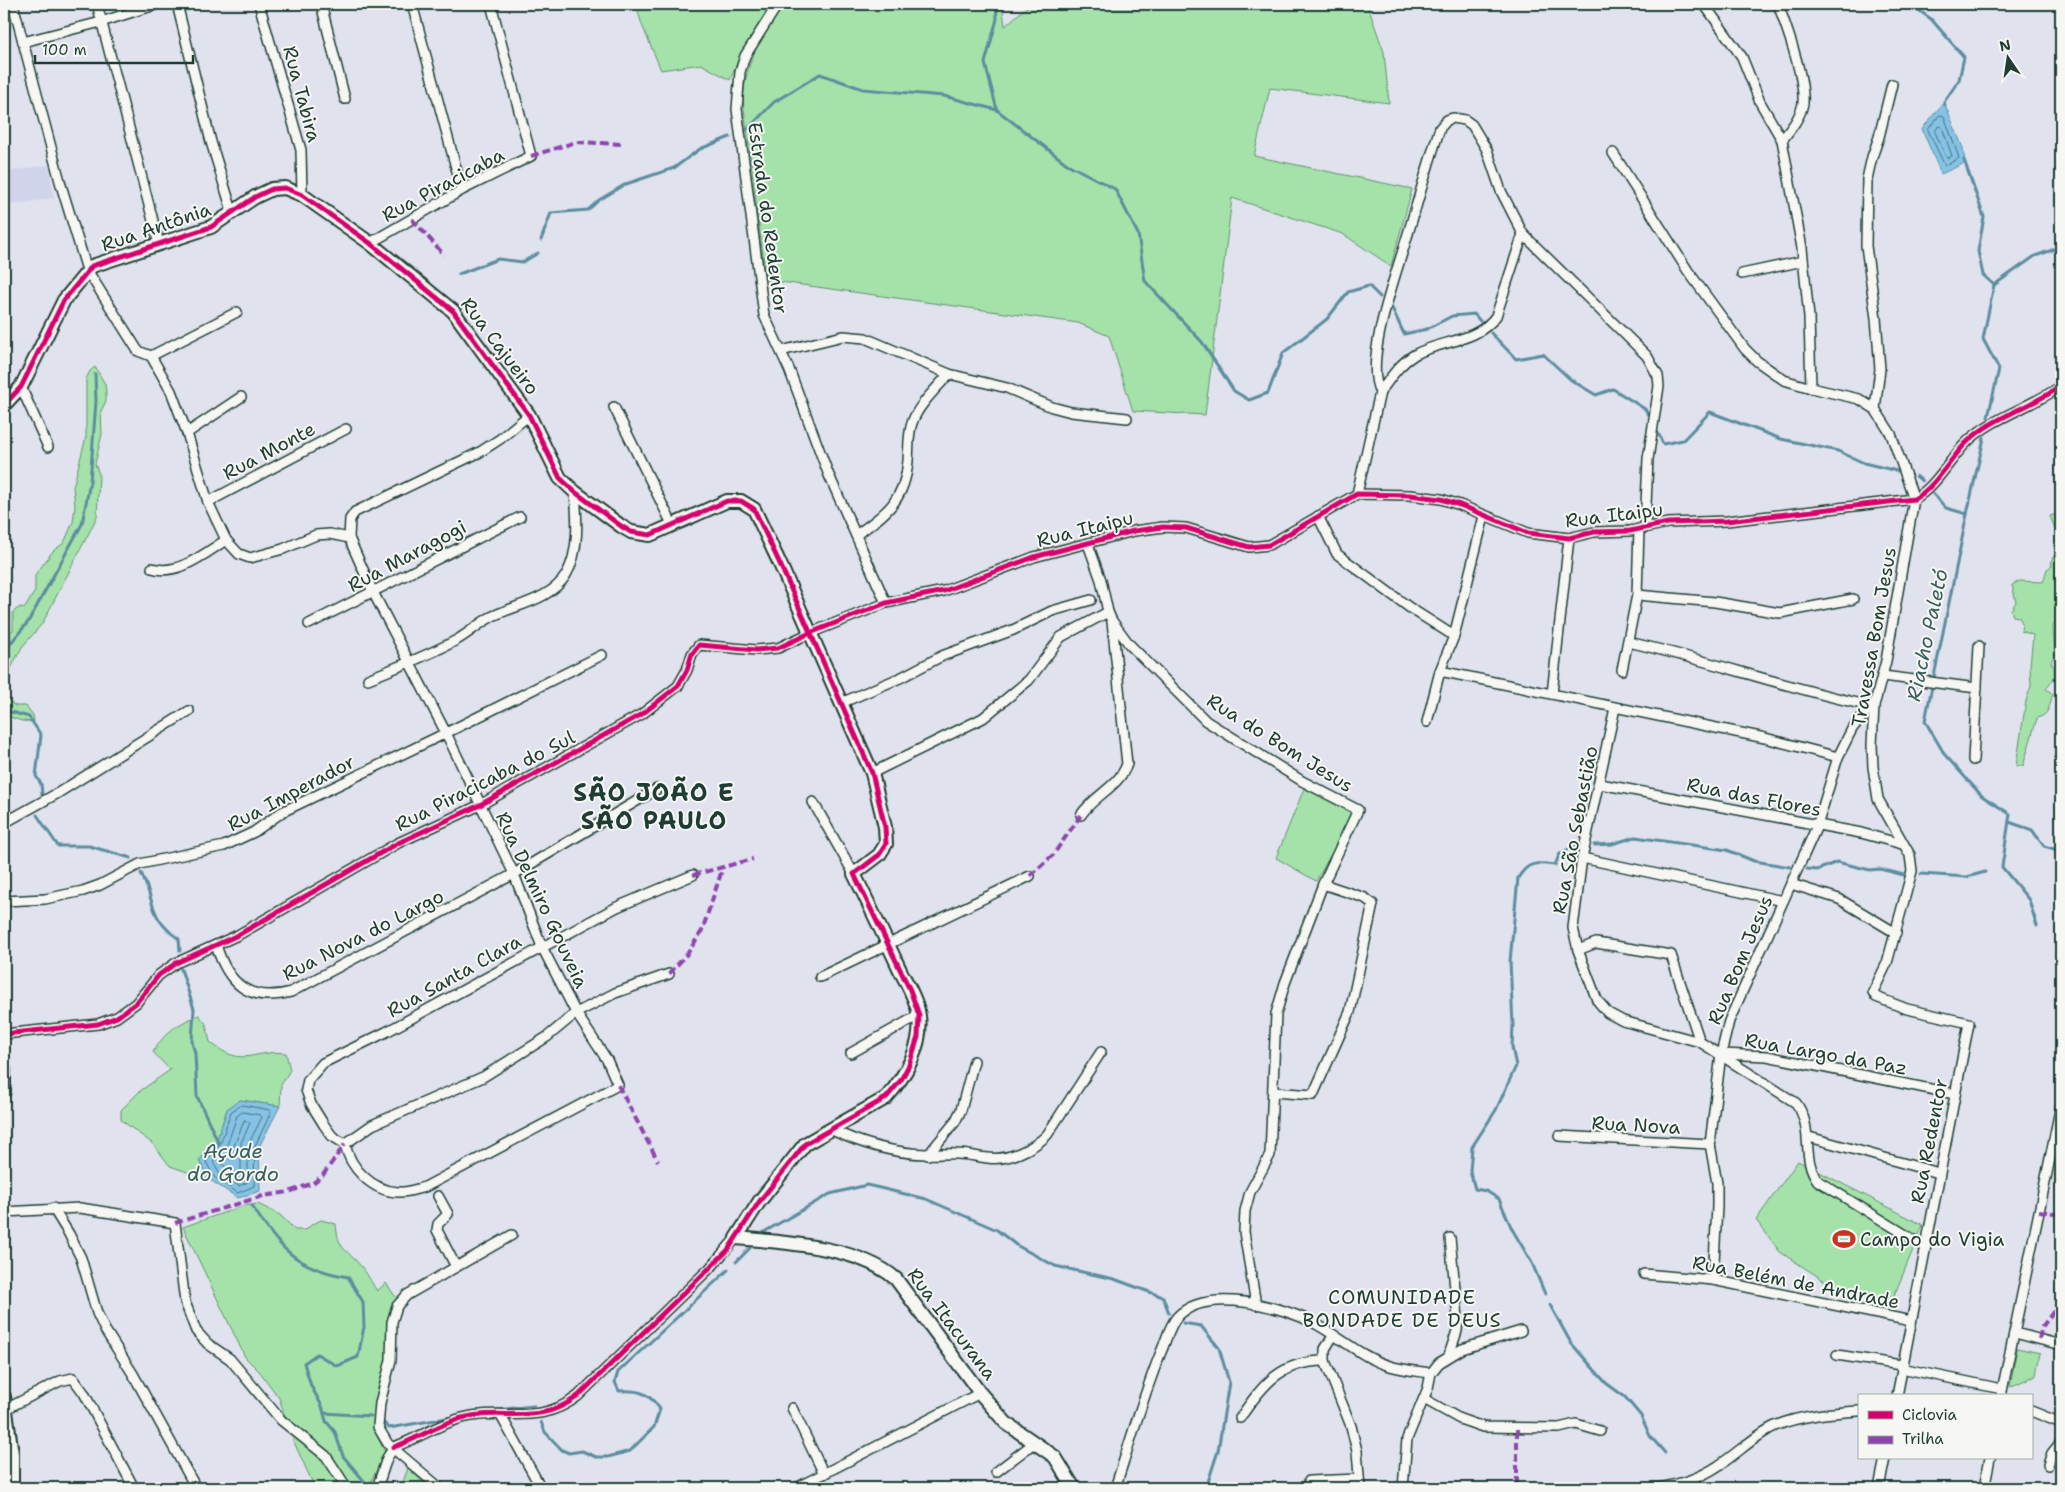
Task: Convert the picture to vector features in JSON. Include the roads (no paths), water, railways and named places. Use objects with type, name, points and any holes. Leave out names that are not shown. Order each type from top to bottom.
[{"type":"street","points":[[13,4],[61,185],[87,270],[138,351],[151,356],[171,392],[188,433],[208,502],[226,540],[239,554],[250,558],[283,549],[316,535],[330,534],[349,538],[350,519],[355,512],[480,452],[500,440],[529,416]]},
{"type":"street","points":[[97,4],[159,244]]},
{"type":"street","points":[[23,42],[101,22],[158,4]]},
{"type":"street","points":[[177,4],[211,142],[233,214]]},
{"type":"street","name":"Rua Tabira","points":[[259,4],[301,150],[302,195]]},
{"type":"street","points":[[321,4],[345,99]]},
{"type":"street","points":[[412,4],[462,190]]},
{"type":"street","name":"Rua Piracicaba","points":[[370,243],[462,190],[531,156],[491,4]]},
{"type":"street","name":"Estrada do Redentor","points":[[778,4],[745,56],[740,72],[737,109],[764,315],[781,351],[828,473],[886,603]]},
{"type":"street","points":[[1704,4],[1742,57],[1760,102],[1782,140],[1804,261],[1809,317],[1811,388]]},
{"type":"street","points":[[1778,4],[1792,48],[1803,103],[1796,120],[1782,140]]},
{"type":"street","points":[[1875,409],[1880,369],[1876,318],[1866,246],[1867,179],[1872,157],[1880,137],[1892,84]]},
{"type":"street","points":[[1380,392],[1375,379],[1377,356],[1387,304],[1425,173],[1440,128],[1447,120],[1458,118],[1465,120],[1480,135],[1501,191],[1523,234],[1647,356],[1658,376],[1659,396],[1648,459],[1637,595],[1622,670]]},
{"type":"street","points":[[1613,154],[1688,271],[1745,349],[1757,361],[1784,380],[1858,399],[1875,409],[1894,442],[1914,498],[1932,483],[1955,454],[1976,434],[2048,396],[2061,386]]},
{"type":"street","name":"Rua Antônia","points":[[4,405],[21,387],[58,310],[87,270],[98,264],[211,227],[233,214],[255,197],[278,187],[302,195],[370,243]]},
{"type":"street","points":[[1357,494],[1380,392],[1394,373],[1412,356],[1465,338],[1491,323],[1496,316],[1523,234]]},
{"type":"street","name":"Rua Cajueiro","points":[[370,243],[453,311],[529,416],[560,478],[575,492],[631,532],[650,535],[727,501],[741,501],[754,509],[810,633]]},
{"type":"street","points":[[1742,274],[1804,261]]},
{"type":"street","points":[[151,356],[237,312]]},
{"type":"street","points":[[781,351],[815,342],[855,337],[886,346],[949,374],[1007,388],[1052,407],[1071,412],[1127,418]]},
{"type":"street","points":[[856,535],[896,502],[902,493],[906,482],[912,422],[949,374]]},
{"type":"street","points":[[21,387],[48,447]]},
{"type":"street","points":[[188,433],[241,397]]},
{"type":"street","points":[[614,407],[673,526]]},
{"type":"street","name":"Rua Monte","points":[[208,502],[346,429]]},
{"type":"street","points":[[368,679],[409,663],[457,640],[488,618],[547,593],[558,585],[565,576],[573,558],[577,516],[575,492]]},
{"type":"street","name":"Rua Itaipu","points":[[810,633],[886,603],[944,592],[1034,557],[1134,531],[1163,527],[1186,528],[1238,544],[1261,547],[1269,545],[1357,494],[1410,495],[1441,500],[1460,505],[1528,533],[1569,538],[1594,532],[1642,528],[1678,522],[1727,521],[1914,498]]},
{"type":"street","name":"Travessa Bom Jesus","points":[[1914,498],[1883,676],[1873,706],[1873,767],[1876,792],[1882,808],[1910,855],[1912,871],[1887,963],[1873,988],[1874,995],[1907,1009],[1969,1023]]},
{"type":"street","points":[[1318,516],[1337,554],[1410,608],[1454,636]]},
{"type":"street","points":[[1426,722],[1440,671],[1454,636],[1484,516]]},
{"type":"street","name":"Rua Maragogi","points":[[309,624],[520,517]]},
{"type":"street","name":"Rua Delmiro Gouveia","points":[[345,1144],[348,1159],[354,1168],[371,1182],[396,1192],[406,1192],[425,1187],[618,1084],[607,1060],[576,1013],[542,947],[514,874],[446,734],[373,592],[349,538]]},
{"type":"street","points":[[1552,694],[1569,538]]},
{"type":"street","points":[[152,568],[166,571],[173,570],[226,540]]},
{"type":"street","points":[[1081,815],[1092,800],[1120,778],[1127,764],[1110,616],[1101,580],[1088,544]]},
{"type":"street","points":[[1637,595],[1715,602],[1780,614],[1853,600]]},
{"type":"street","points":[[841,703],[902,678],[942,656],[1013,630],[1052,611],[1091,600]]},
{"type":"street","points":[[872,773],[983,718],[1029,680],[1061,637],[1110,616]]},
{"type":"street","name":"Rua do Bom Jesus","points":[[1110,616],[1129,644],[1206,721],[1302,781],[1358,810],[1323,884]]},
{"type":"street","points":[[810,633],[872,773],[885,827],[886,844],[879,855],[854,874]]},
{"type":"street","name":"Rua Piracicaba do Sul","points":[[4,1034],[98,1024],[117,1017],[136,1003],[160,975],[176,963],[238,935],[398,843],[480,805],[624,725],[678,686],[688,670],[692,654],[699,645],[766,651],[788,645],[810,633]]},
{"type":"street","points":[[1628,642],[1688,655],[1813,692],[1873,706]]},
{"type":"street","points":[[1973,760],[1980,646]]},
{"type":"street","name":"Rua Imperador","points":[[5,898],[45,899],[83,891],[140,864],[224,846],[254,832],[282,812],[446,734],[602,655]]},
{"type":"street","points":[[1440,671],[1765,738],[1838,757]]},
{"type":"street","points":[[1883,676],[1977,688]]},
{"type":"street","name":"Rua Bom Jesus","points":[[1713,1280],[1718,1207],[1710,1144],[1721,1054],[1729,1021],[1817,826],[1838,757],[1852,729],[1873,706]]},
{"type":"street","name":"Rua São Sebastião","points":[[1615,708],[1600,784],[1582,858],[1573,928],[1578,950],[1597,1000],[1608,1013],[1623,1021],[1700,1042],[1796,1103],[1806,1119],[1810,1165],[1818,1181],[1924,1246]]},
{"type":"street","points":[[4,823],[58,793],[189,711]]},
{"type":"street","name":"Rua das Flores","points":[[1600,784],[1817,826],[1861,832],[1902,844]]},
{"type":"street","name":"Rua Nova do Largo","points":[[216,945],[228,971],[246,991],[258,996],[280,995],[291,992],[514,874],[657,790]]},
{"type":"street","points":[[378,1486],[387,1458],[394,1447],[460,1418],[476,1415],[501,1416],[544,1413],[564,1407],[578,1396],[728,1250],[759,1202],[805,1144],[886,1098],[894,1089],[909,1064],[915,1048],[919,1015],[888,944],[854,874],[813,802]]},
{"type":"street","points":[[1582,858],[1783,901]]},
{"type":"street","name":"Rua Santa Clara","points":[[345,1144],[332,1136],[311,1104],[306,1090],[308,1080],[323,1063],[418,1016],[542,947],[634,899],[693,876]]},
{"type":"street","points":[[820,977],[1030,876]]},
{"type":"street","points":[[1256,1305],[1244,1232],[1245,1211],[1250,1192],[1270,1155],[1276,1014],[1285,983],[1323,884],[1365,898],[1373,904],[1354,1000],[1342,1034],[1313,1095],[1274,1092]]},
{"type":"street","points":[[1791,884],[1839,899],[1896,932]]},
{"type":"street","points":[[1578,950],[1596,943],[1671,955],[1700,1042]]},
{"type":"street","points":[[345,1144],[372,1125],[483,1077],[547,1037],[576,1013],[615,993],[669,974]]},
{"type":"street","points":[[851,1054],[919,1015]]},
{"type":"street","name":"Rua Redentor","points":[[1896,1394],[1969,1023]]},
{"type":"street","points":[[830,1129],[857,1142],[876,1148],[928,1155],[967,1154],[998,1159],[1011,1156],[1038,1143],[1046,1135],[1102,1052]]},
{"type":"street","name":"Rua Largo da Paz","points":[[1721,1054],[1767,1056],[1955,1094]]},
{"type":"street","points":[[928,1155],[955,1122],[961,1110],[974,1061]]},
{"type":"street","points":[[4,1069],[4,1091]]},
{"type":"street","points":[[1837,1355],[1901,1366],[2002,1393],[2061,1105]]},
{"type":"street","name":"Rua Nova","points":[[1559,1136],[1710,1144]]},
{"type":"street","points":[[1809,1138],[1939,1173]]},
{"type":"street","points":[[438,1196],[448,1214],[438,1224],[437,1230],[456,1267]]},
{"type":"street","points":[[53,1208],[70,1234],[81,1258],[97,1313],[105,1330],[138,1382],[196,1488]]},
{"type":"street","points":[[4,1212],[80,1208],[175,1223],[185,1302],[196,1331],[208,1344],[230,1359],[281,1420],[326,1456],[348,1488]]},
{"type":"street","points":[[440,1488],[384,1439],[377,1422],[391,1360],[394,1314],[397,1306],[407,1295],[512,1235]]},
{"type":"street","name":"Rua Itacurana","points":[[736,1238],[827,1250],[860,1257],[880,1266],[896,1279],[980,1393],[1006,1423],[1055,1457],[1074,1488]]},
{"type":"street","points":[[1449,1355],[1457,1331],[1458,1318],[1450,1238]]},
{"type":"street","name":"Rua Belém de Andrade","points":[[1644,1274],[1713,1280],[1911,1321]]},
{"type":"street","points":[[1114,1488],[1152,1375],[1176,1319],[1182,1313],[1204,1302],[1231,1301],[1256,1305],[1303,1318],[1389,1366],[1431,1373]]},
{"type":"street","points":[[1404,1488],[1407,1439],[1424,1399],[1431,1373],[1449,1355],[1462,1349],[1521,1331]]},
{"type":"street","points":[[2015,1333],[2061,1345]]},
{"type":"street","points":[[1309,1480],[1360,1484],[1357,1450],[1351,1426],[1325,1361],[1326,1349],[1333,1336]]},
{"type":"street","points":[[1240,1418],[1253,1399],[1282,1371],[1310,1361],[1325,1361]]},
{"type":"street","points":[[12,1488],[12,1454],[5,1403],[66,1378],[73,1378],[84,1393],[134,1488]]},
{"type":"street","points":[[796,1488],[980,1393]]},
{"type":"street","points":[[1424,1399],[1460,1419],[1483,1427],[1558,1428],[1576,1424],[1600,1431]]},
{"type":"street","points":[[792,1408],[824,1474]]},
{"type":"street","points":[[1657,1488],[1684,1482],[1709,1472],[1759,1434],[1785,1422],[1818,1415],[1858,1411]]},
{"type":"street","points":[[2032,1412],[2061,1422]]},
{"type":"street","points":[[501,1416],[542,1488]]},
{"type":"street","points":[[2048,1465],[2052,1453],[2061,1442]]},
{"type":"street","points":[[996,1472],[1034,1443]]},
{"type":"street","points":[[1880,1488],[1885,1460]]},
{"type":"street","points":[[1984,1488],[1990,1460]]},
{"type":"water","points":[[1944,102],[1963,148],[1965,163],[1941,174],[1922,129]]},
{"type":"water","name":"Açude do Gordo","points":[[240,1100],[280,1106],[259,1147],[260,1191],[238,1198],[210,1180],[199,1161],[217,1140],[227,1109]]},
{"type":"waterway","points":[[996,4],[997,19],[985,63],[997,110]]},
{"type":"waterway","points":[[1910,4],[1931,19],[1964,57],[1959,80],[1944,102],[1945,105]]},
{"type":"waterway","points":[[747,130],[774,102],[820,74],[863,89],[944,96],[997,110],[1067,164],[1115,189],[1138,234],[1145,281],[1202,342],[1234,391],[1249,400],[1268,393],[1283,353],[1327,319],[1348,292],[1369,286],[1380,297]]},
{"type":"waterway","points":[[541,240],[551,213],[588,210],[599,200],[626,184],[674,168],[700,149],[730,137]]},
{"type":"waterway","points":[[1964,160],[1984,217],[1978,251],[1983,275],[1994,285]]},
{"type":"waterway","name":"Riacho Paletó","points":[[1988,417],[1999,369],[1983,339],[1994,285],[2035,256],[2061,247]]},
{"type":"waterway","points":[[459,274],[498,259],[523,262],[538,253]]},
{"type":"waterway","points":[[1392,308],[1404,334],[1427,329],[1452,316],[1474,314],[1480,321]]},
{"type":"waterway","points":[[1491,333],[1516,359],[1543,354],[1571,380],[1596,395],[1613,389],[1645,409],[1648,414]]},
{"type":"waterway","points":[[4,670],[10,644],[28,622],[82,524],[90,482],[96,401],[95,374]]},
{"type":"waterway","points":[[1659,435],[1663,444],[1683,440],[1710,412],[1781,439],[1838,451],[1864,463],[1897,471]]},
{"type":"waterway","points":[[1933,494],[1946,508],[1967,514],[1984,438]]},
{"type":"waterway","points":[[1916,476],[1922,481]]},
{"type":"waterway","name":"Riacho Paletó","points":[[1967,514],[1925,721],[1945,755],[1982,796],[2010,814],[2002,867],[2029,900],[2037,926]]},
{"type":"waterway","points":[[4,710],[29,717],[41,735],[36,776],[41,784],[42,794]]},
{"type":"waterway","points":[[37,815],[58,846],[89,846],[131,858]]},
{"type":"waterway","points":[[2009,822],[2032,830],[2044,846],[2061,851]]},
{"type":"waterway","points":[[1594,845],[1612,844],[1635,837],[1727,850],[1754,861],[1790,867]]},
{"type":"waterway","points":[[1545,1294],[1532,1263],[1512,1229],[1499,1199],[1486,1191],[1475,1189],[1470,1171],[1472,1147],[1496,1110],[1516,1066],[1512,1047],[1513,1025],[1510,961],[1518,878],[1525,869],[1534,864],[1555,865],[1560,853],[1576,846]]},
{"type":"waterway","points":[[1807,869],[1817,870],[1837,862],[1870,870],[1880,869],[1904,875]]},
{"type":"waterway","points":[[1921,874],[1967,877],[1985,872]]},
{"type":"waterway","points":[[141,873],[157,916],[162,924],[179,939],[180,951]]},
{"type":"waterway","points":[[181,969],[194,1009],[192,1042],[195,1053],[197,1096],[219,1144]]},
{"type":"waterway","points":[[764,1232],[830,1194],[867,1185],[926,1199],[997,1230],[1016,1245],[1055,1266],[1114,1279],[1163,1297],[1169,1313]]},
{"type":"waterway","points":[[252,1206],[271,1234],[291,1254],[315,1268],[348,1277],[363,1302],[364,1327],[358,1357],[337,1366],[317,1354],[304,1363],[311,1386],[322,1406],[326,1421],[335,1432],[343,1456],[370,1488]]},
{"type":"waterway","points":[[736,1262],[750,1248]]},
{"type":"waterway","points":[[541,1422],[545,1432],[562,1450],[569,1453],[582,1451],[596,1457],[608,1457],[630,1451],[654,1427],[660,1409],[642,1393],[619,1391],[615,1382],[618,1372],[728,1270]]},
{"type":"waterway","points":[[1550,1305],[1571,1343],[1606,1383],[1625,1397],[1641,1416],[1650,1436],[1665,1453]]},
{"type":"waterway","points":[[1183,1323],[1201,1326],[1219,1348],[1229,1382],[1218,1451],[1206,1488]]},
{"type":"waterway","points":[[496,1410],[534,1406]]},
{"type":"waterway","points":[[324,1413],[371,1416]]},
{"type":"waterway","points":[[384,1423],[389,1428],[453,1417]]},
{"type":"place","name":"Campo do Vigia","points":[[1844,1239]]},
{"type":"district","name":"SÃO JOÃO E SÃO PAULO","points":[[654,807]]},
{"type":"district","name":"COMUNIDADE BONDADE DE DEUS","points":[[1402,1308]]}]
